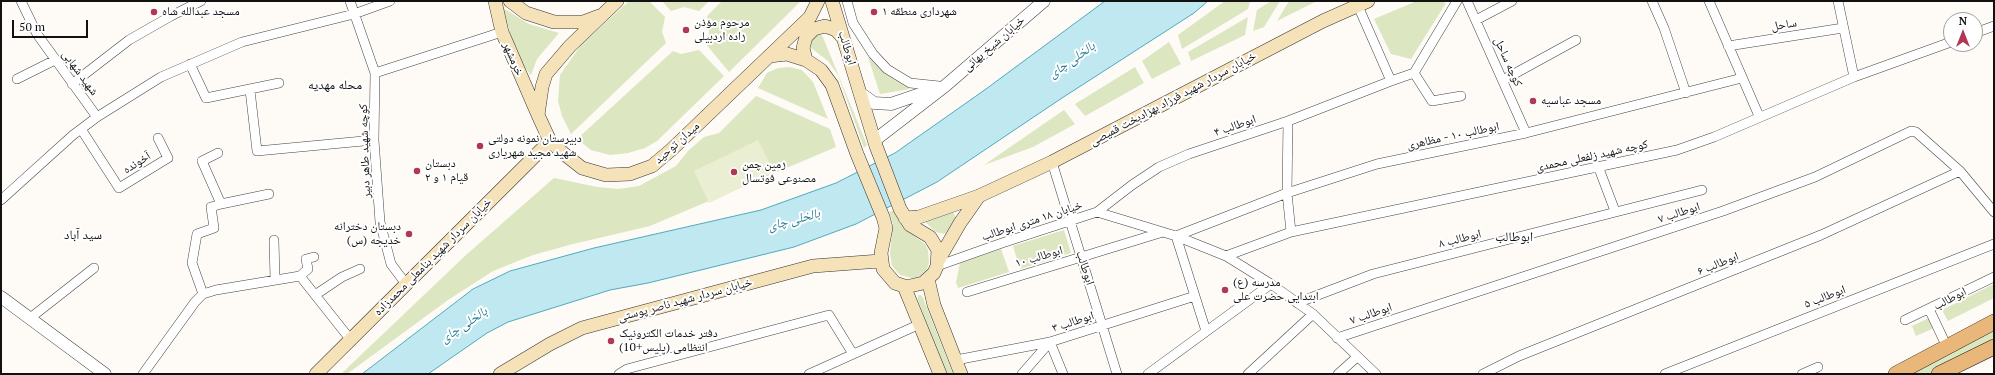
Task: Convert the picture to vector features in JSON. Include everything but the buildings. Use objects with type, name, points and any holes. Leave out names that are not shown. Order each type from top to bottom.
[{"type":"main road","name":"خرمشهر","points":[[495,1],[502,32],[538,115]]},
{"type":"main road","points":[[510,1],[526,13],[554,22],[583,22],[602,15]]},
{"type":"main road","points":[[538,115],[542,87],[546,74],[570,46],[617,1]]},
{"type":"main road","name":"میدان توحید","points":[[538,115],[550,141],[582,168],[606,175],[630,174],[652,166],[671,150],[810,17],[818,1]]},
{"type":"main road","name":"ابوطالب","points":[[832,1],[876,143],[902,213]]},
{"type":"main road","name":"خیابان سردار شهید فرزاد بهزاد‌بخت قمیصی","points":[[902,213],[919,217],[979,196],[1052,162],[1323,21],[1363,3]]},
{"type":"main road","points":[[806,60],[803,48],[806,37],[814,29],[825,26],[836,30],[843,38]]},
{"type":"main road","points":[[769,56],[787,54],[806,60],[821,70],[832,85],[857,154],[884,217],[886,228],[880,261],[883,269],[888,277],[895,283],[904,286],[917,285],[928,279],[934,305],[961,374]]},
{"type":"main road","name":"خیابان سردار شهید بنامعلی محمدزاده","points":[[316,374],[550,141]]},
{"type":"main road","name":"خیابان سردار شهید فرزاد بهزاد‌بخت قمیصی","points":[[928,279],[938,264],[960,223],[979,196]]},
{"type":"main road","points":[[902,213],[910,225],[924,232],[935,243],[938,250],[938,264]]},
{"type":"main road","name":"خیابان سردار شهید ناصر پوستی","points":[[500,374],[550,344],[582,328],[813,266],[880,261]]},
{"type":"main road","points":[[904,286],[938,373]]},
{"type":"main road","points":[[1896,374],[1994,322]]},
{"type":"main road","points":[[1949,372],[1994,348]]},
{"type":"street","name":"شهید شهابی","points":[[20,1],[37,34],[97,117]]},
{"type":"street","points":[[72,84],[129,40],[201,1]]},
{"type":"street","name":"کوچه شهید طاهر دبیر","points":[[350,1],[375,73],[374,140],[380,222],[391,264],[406,284]]},
{"type":"street","points":[[1,200],[81,129],[97,117],[161,77],[242,42],[354,14],[390,1]]},
{"type":"street","points":[[847,1],[853,23],[873,54],[887,69],[910,83],[945,86]]},
{"type":"street","name":"خیابان شیخ بهائی","points":[[876,143],[1044,1]]},
{"type":"street","points":[[1457,1],[1414,73],[1432,101],[1461,96]]},
{"type":"street","name":"کوچه ساحل","points":[[1467,1],[1526,132]]},
{"type":"street","points":[[1476,20],[1512,1]]},
{"type":"street","points":[[1652,1],[1664,28],[1686,93]]},
{"type":"street","points":[[1709,1],[1759,116]]},
{"type":"street","points":[[1838,1],[1854,77]]},
{"type":"street","points":[[1363,3],[1391,81]]},
{"type":"street","points":[[1983,30],[1994,26]]},
{"type":"street","name":"ساحل","points":[[1728,46],[1843,28]]},
{"type":"street","points":[[375,73],[502,32]]},
{"type":"street","points":[[1503,80],[1576,40]]},
{"type":"street","name":"کوچه شهید زلفعلی محمدی","points":[[1226,256],[1291,232],[1677,150],[1714,137],[1759,116],[1854,77],[1943,45]]},
{"type":"street","points":[[17,78],[55,60]]},
{"type":"street","points":[[190,64],[206,98],[279,83]]},
{"type":"street","name":"ابوطالب ۴","points":[[1097,212],[1132,185],[1159,167],[1190,154],[1288,121],[1414,73]]},
{"type":"street","name":"ابوطالب ۱۰ - مظاهری","points":[[1176,236],[1287,193],[1377,164],[1526,132],[1742,78]]},
{"type":"street","name":"خیابان شیخ بهائی","points":[[860,93],[874,103],[891,104],[945,86]]},
{"type":"street","points":[[250,90],[257,151],[374,140]]},
{"type":"street","points":[[1288,121],[1287,193],[1291,232]]},
{"type":"street","name":"آخونده","points":[[81,129],[119,188],[168,158],[158,138]]},
{"type":"street","name":"ابوطالب ۷","points":[[1337,338],[1723,211],[1815,177],[1907,132],[1916,132],[1960,171],[1994,212]]},
{"type":"street","points":[[218,153],[202,161],[221,204]]},
{"type":"street","name":"ابوطالب","points":[[1052,162],[1117,374]]},
{"type":"street","points":[[1598,166],[1616,211]]},
{"type":"street","name":"ابوطالب ۶","points":[[1483,374],[1519,356],[1821,235],[1960,171]]},
{"type":"street","name":"ابوطالب ۸","points":[[1297,303],[1373,274],[1702,190]]},
{"type":"street","points":[[203,294],[192,263],[197,234],[214,228],[211,207],[269,194]]},
{"type":"street","name":"خیابان ۱۸ متری ابوطالب","points":[[938,264],[1097,212],[1176,236],[1226,256],[1271,284],[1313,314],[1376,374]]},
{"type":"street","name":"ابوطالب ۱۰","points":[[967,292],[1163,232]]},
{"type":"street","points":[[1176,236],[1206,331]]},
{"type":"street","points":[[274,240],[275,280]]},
{"type":"street","name":"ابوطالب ۵","points":[[1665,374],[1777,328],[1994,244]]},
{"type":"street","points":[[143,374],[187,312],[203,294],[216,290],[300,276],[308,269],[306,259],[314,257]]},
{"type":"street","points":[[29,319],[94,268]]},
{"type":"street","points":[[315,295],[342,277],[360,269]]},
{"type":"street","points":[[300,276],[350,339]]},
{"type":"street","name":"ابوطالب","points":[[1905,320],[1994,276]]},
{"type":"street","points":[[1148,374],[1271,284]]},
{"type":"street","name":"ابوطالب ۳","points":[[956,360],[1050,342],[1195,296]]},
{"type":"street","points":[[1,297],[104,374]]},
{"type":"street","points":[[1929,309],[1947,347]]},
{"type":"street","points":[[1248,374],[1313,314]]},
{"type":"street","points":[[618,374],[627,369],[829,316],[853,354]]},
{"type":"street","points":[[809,374],[920,324]]},
{"type":"street","points":[[1022,374],[1050,342],[1063,374]]},
{"type":"street","points":[[1338,374],[1357,357]]},
{"type":"street","points":[[1802,374],[1818,367]]},
{"type":"green space","points":[[629,1],[649,1],[665,17],[662,32],[666,43],[571,134],[562,116],[558,101],[560,75],[581,45]]},
{"type":"green space","points":[[662,1],[709,1],[699,11],[684,7],[671,11]]},
{"type":"green space","points":[[722,1],[801,1],[729,72],[705,43],[709,37],[707,16]]},
{"type":"green space","points":[[1225,1],[1250,1],[1248,9],[1182,49],[1178,35]]},
{"type":"green space","points":[[1271,1],[1280,1],[1264,27],[1253,31],[1257,10]]},
{"type":"green space","points":[[1289,1],[1315,1],[1315,2],[1277,21]]},
{"type":"green space","points":[[1417,1],[1439,1],[1446,3],[1411,59],[1391,54],[1374,19]]},
{"type":"green space","points":[[503,8],[529,24],[559,33],[537,59],[531,75],[522,64],[513,43]]},
{"type":"green space","points":[[1248,17],[1245,35],[1191,61],[1188,52]]},
{"type":"green space","points":[[817,35],[822,35],[867,145],[864,148],[838,75],[828,61],[811,48],[810,42]]},
{"type":"green space","points":[[1169,42],[1181,64],[1152,79],[1142,61]]},
{"type":"green space","points":[[699,50],[724,76],[657,141],[645,148],[628,153],[610,155],[591,150],[577,139],[673,51],[681,54]]},
{"type":"green space","points":[[868,57],[886,74],[910,89],[880,94]]},
{"type":"green space","points":[[790,67],[802,70],[813,82],[828,119],[758,88],[767,73],[778,68]]},
{"type":"green space","points":[[1135,67],[1144,83],[1085,116],[1075,104]]},
{"type":"green space","points":[[756,96],[830,129],[836,147],[650,226],[533,255],[493,271],[448,300],[347,374],[341,374],[466,255],[554,178],[597,187],[618,189],[639,186],[676,166],[688,151],[704,137],[719,133]]},
{"type":"green space","points":[[1064,110],[1075,124],[1033,147],[984,165]]},
{"type":"green space","name":"زمین چمن مصنوعی فوتسال","points":[[758,140],[774,172],[709,203],[694,171]]},
{"type":"green space","points":[[895,210],[903,227],[925,244],[928,250],[929,263],[927,269],[918,277],[912,278],[900,275],[892,266],[890,253],[893,224],[889,212]]},
{"type":"green space","points":[[953,211],[956,219],[949,230],[944,234],[936,232],[924,221]]},
{"type":"green space","points":[[1064,230],[1071,253],[1020,269],[1013,246]]},
{"type":"green space","points":[[1001,249],[1009,272],[958,288],[956,282],[960,263]]},
{"type":"green space","points":[[1994,284],[1994,298],[1948,321],[1942,310]]},
{"type":"green space","points":[[918,295],[921,295],[923,298],[953,374],[946,374],[918,300]]},
{"type":"green space","points":[[1929,318],[1934,328],[1916,336],[1912,326]]},
{"type":"green space","points":[[1994,330],[1994,340],[1928,374],[1909,374]]},
{"type":"water","name":"بالخلی چای","points":[[1105,1],[1208,1],[1194,13],[1062,98],[937,182],[856,224],[794,247],[648,283],[610,290],[508,322],[487,333],[428,374],[362,374],[473,289],[510,271],[594,248],[761,210],[836,183],[895,153],[986,89]]},
{"type":"place","name":"مسجد عبدالله شاه","points":[[154,12]]},
{"type":"place","name":"شهرداری منطقه ۱","points":[[874,12]]},
{"type":"place","name":"مرحوم مؤذن زاده اردبیلی","points":[[686,30]]},
{"type":"place","name":"مسجد عباسیه","points":[[1533,101]]},
{"type":"place","name":"دبیرستان نمونه دولتی شهید مجید شهریاری","points":[[480,146]]},
{"type":"place","name":"دبستان قیام ۱ و ۲","points":[[417,171]]},
{"type":"place","name":"زمین چمن مصنوعی فوتسال","points":[[734,172]]},
{"type":"place","name":"دبستان دخترانه خدیجه (س)","points":[[409,234]]},
{"type":"place","name":"(ع) مدرسه ابتدایی حضرت علی","points":[[1225,290]]},
{"type":"place","name":"دفتر خدمات الکترونیک انتظامی (پلیس+10)","points":[[611,341]]},
{"type":"district","name":"محله مهدیه","points":[[335,85]]},
{"type":"district","name":"سید آباد","points":[[83,235]]},
{"type":"district","name":"ابوطالب","points":[[1514,237]]}]
